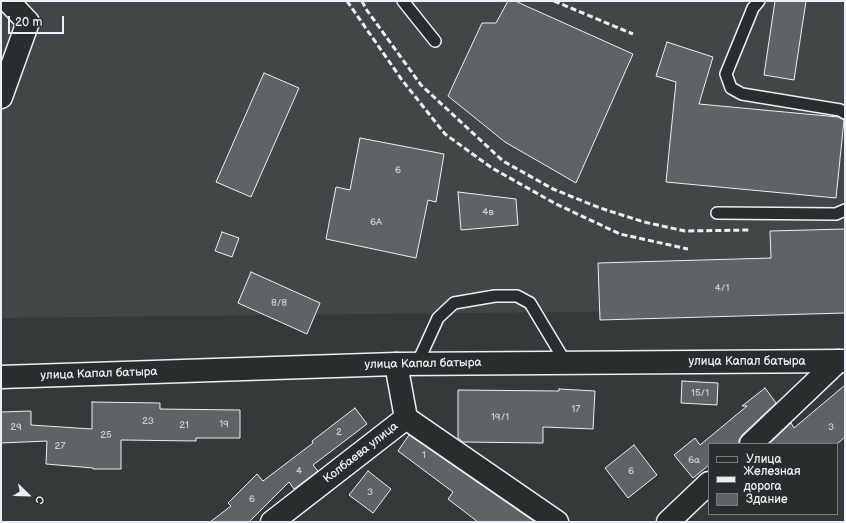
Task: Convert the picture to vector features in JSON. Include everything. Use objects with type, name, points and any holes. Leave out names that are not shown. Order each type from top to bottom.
[{"type":"main road","points":[[1,97],[28,22],[8,1]]},
{"type":"main road","points":[[752,443],[842,361]]},
{"type":"main road","name":"улица Капал батыра","points":[[1,377],[396,364],[842,361]]},
{"type":"main road","name":"Колбаева улица","points":[[272,522],[406,418],[396,364]]},
{"type":"main road","points":[[406,418],[557,522]]},
{"type":"main road","points":[[668,522],[708,484]]},
{"type":"lane","points":[[403,1],[435,41]]},
{"type":"lane","points":[[759,1],[753,8],[726,74],[730,88],[742,94],[840,110],[845,113]]},
{"type":"lane","points":[[717,213],[836,214],[845,210]]},
{"type":"lane","points":[[417,364],[438,318],[454,303],[495,296],[517,296],[530,303],[566,363]]},
{"type":"shaded area","points":[[1,1],[845,1],[845,309],[1,318]]},
{"type":"building","points":[[508,1],[515,1],[633,54],[576,183],[505,142],[448,96],[482,23],[496,23]]},
{"type":"building","points":[[775,1],[806,1],[794,80],[764,75]]},
{"type":"building","points":[[667,42],[713,57],[699,104],[838,117],[844,120],[836,198],[666,182],[676,82],[656,76]]},
{"type":"building","points":[[264,73],[299,88],[251,197],[216,182]]},
{"type":"building","points":[[360,138],[444,154],[436,202],[428,200],[416,258],[326,239],[336,187],[350,190]]},
{"type":"building","points":[[458,192],[516,199],[518,225],[461,230]]},
{"type":"building","points":[[845,229],[845,313],[600,320],[598,263],[771,258],[770,231]]},
{"type":"building","points":[[222,232],[239,238],[232,257],[215,251]]},
{"type":"building","points":[[251,272],[320,303],[307,334],[238,303]]},
{"type":"building","points":[[682,381],[718,383],[717,405],[681,403]]},
{"type":"building","points":[[845,385],[845,437],[838,443],[770,443],[791,423],[794,428]]},
{"type":"building","points":[[765,388],[776,403],[742,435],[739,443],[708,443],[708,466],[693,478],[674,455],[695,438],[700,445],[747,406],[742,406]]},
{"type":"building","points":[[559,389],[595,391],[593,429],[543,427],[543,443],[463,442],[458,438],[458,390],[559,391]]},
{"type":"building","points":[[92,402],[160,403],[160,409],[240,410],[240,438],[196,438],[196,441],[121,440],[121,469],[93,469],[46,464],[47,441],[1,443],[1,412],[31,411],[31,425],[92,429]]},
{"type":"building","points":[[355,408],[367,424],[313,465],[318,471],[294,489],[289,482],[249,522],[210,522],[231,506],[228,503],[257,474],[263,481],[313,443],[312,441]]},
{"type":"building","points":[[409,435],[535,522],[478,522],[448,499],[453,492],[398,451]]},
{"type":"building","points":[[634,445],[657,475],[628,498],[605,468]]},
{"type":"building","points":[[368,471],[391,489],[373,513],[349,495]]},
{"type":"railway","points":[[347,1],[402,80],[445,134],[492,168],[556,204],[620,234],[688,249]]},
{"type":"railway","points":[[362,1],[366,9],[421,85],[503,161],[553,189],[600,208],[644,222],[685,231],[749,230]]},
{"type":"railway","points":[[554,1],[633,34]]}]
